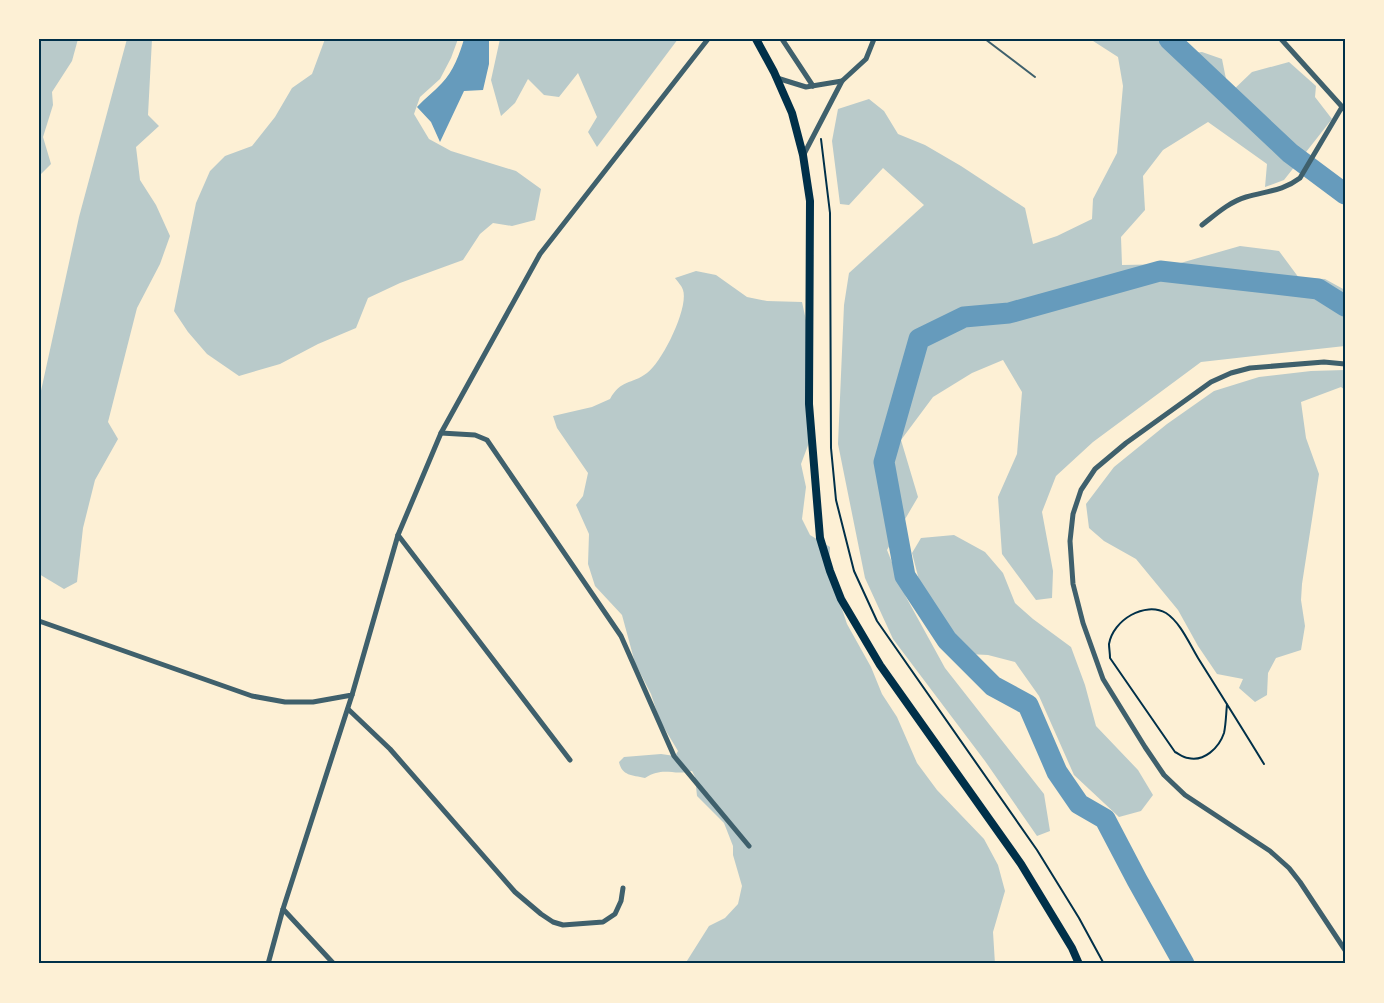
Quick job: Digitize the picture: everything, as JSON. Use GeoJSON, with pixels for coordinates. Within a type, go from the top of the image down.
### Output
{"type":"FeatureCollection","features":[{"type":"Feature","properties":{"kind":"main road"},"geometry":{"type":"LineString","coordinates":[[756,39],[777,78],[792,113],[803,155],[810,201],[809,404],[820,538],[830,571],[841,599],[874,656],[1021,864],[1072,948],[1079,964]]}},
{"type":"Feature","properties":{"kind":"street"},"geometry":{"type":"LineString","coordinates":[[268,964],[283,909],[348,709],[398,535],[441,433],[540,254],[708,39]]}},
{"type":"Feature","properties":{"kind":"street"},"geometry":{"type":"LineString","coordinates":[[782,39],[813,86]]}},
{"type":"Feature","properties":{"kind":"street"},"geometry":{"type":"LineString","coordinates":[[803,155],[842,81],[866,59],[874,39]]}},
{"type":"Feature","properties":{"kind":"street"},"geometry":{"type":"LineString","coordinates":[[1202,225],[1234,201],[1247,196],[1278,191],[1290,186],[1300,178],[1344,108],[1281,39]]}},
{"type":"Feature","properties":{"kind":"street"},"geometry":{"type":"LineString","coordinates":[[777,78],[806,87],[842,81]]}},
{"type":"Feature","properties":{"kind":"street"},"geometry":{"type":"LineString","coordinates":[[1345,364],[1324,362],[1250,368],[1211,382],[1126,443],[1095,469],[1081,490],[1073,514],[1070,541],[1073,584],[1083,623],[1103,679],[1151,756],[1164,775],[1185,795],[1270,851],[1288,868],[1300,882],[1345,950]]}},
{"type":"Feature","properties":{"kind":"street"},"geometry":{"type":"LineString","coordinates":[[441,433],[475,435],[487,440],[616,628],[674,756],[749,846]]}},
{"type":"Feature","properties":{"kind":"street"},"geometry":{"type":"LineString","coordinates":[[398,535],[570,760]]}},
{"type":"Feature","properties":{"kind":"street"},"geometry":{"type":"LineString","coordinates":[[39,621],[252,696],[285,702],[313,702],[352,695]]}},
{"type":"Feature","properties":{"kind":"street"},"geometry":{"type":"LineString","coordinates":[[348,709],[390,750],[515,892],[553,922],[563,925],[603,922],[615,914],[621,901],[623,888]]}},
{"type":"Feature","properties":{"kind":"street"},"geometry":{"type":"LineString","coordinates":[[283,909],[334,964]]}},
{"type":"Feature","properties":{"kind":"lane"},"geometry":{"type":"LineString","coordinates":[[985,39],[1035,77]]}},
{"type":"Feature","properties":{"kind":"path"},"geometry":{"type":"LineString","coordinates":[[820,133],[830,213],[831,448],[836,500],[854,571],[877,621],[1037,850],[1104,964]]}},
{"type":"Feature","properties":{"kind":"path"},"geometry":{"type":"LineString","coordinates":[[1227,704],[1224,732],[1219,745],[1200,758],[1187,758],[1175,752],[1110,658],[1109,643],[1116,629],[1128,617],[1142,609],[1155,609],[1166,613],[1174,620],[1227,704],[1264,764]]}},
{"type":"Feature","properties":{"kind":"shaded area"},"geometry":{"type":"Polygon","coordinates":[[[39,39],[78,39],[72,61],[52,92],[53,105],[43,137],[51,164],[39,176],[39,39]]]}},
{"type":"Feature","properties":{"kind":"shaded area"},"geometry":{"type":"Polygon","coordinates":[[[127,39],[152,39],[148,115],[159,126],[136,147],[140,180],[156,205],[170,236],[160,264],[137,308],[108,422],[118,439],[95,480],[83,528],[77,582],[64,589],[39,574],[39,400],[79,217],[127,39]]]}},
{"type":"Feature","properties":{"kind":"shaded area"},"geometry":{"type":"Polygon","coordinates":[[[325,39],[458,39],[440,79],[420,97],[414,114],[429,139],[451,151],[516,171],[541,189],[535,220],[512,226],[493,223],[480,234],[463,260],[400,283],[368,298],[356,328],[318,344],[280,364],[239,376],[207,354],[174,311],[196,203],[210,171],[225,156],[252,146],[275,117],[292,88],[312,74],[325,39]]]}},
{"type":"Feature","properties":{"kind":"shaded area"},"geometry":{"type":"Polygon","coordinates":[[[500,39],[678,39],[597,147],[588,132],[597,117],[578,73],[559,97],[544,95],[528,79],[515,103],[501,116],[491,80],[500,39]]]}},
{"type":"Feature","properties":{"kind":"shaded area"},"geometry":{"type":"Polygon","coordinates":[[[1090,39],[1173,39],[1173,55],[1202,52],[1222,59],[1229,94],[1252,72],[1289,62],[1316,86],[1315,97],[1332,119],[1284,180],[1265,187],[1267,164],[1208,122],[1163,150],[1143,176],[1145,210],[1121,237],[1122,265],[1177,264],[1240,246],[1279,251],[1299,278],[1325,279],[1345,290],[1345,346],[1201,362],[1093,442],[1056,476],[1042,512],[1053,571],[1052,598],[1036,600],[1002,554],[998,497],[1017,454],[1022,392],[1003,360],[972,373],[933,397],[901,440],[918,497],[887,550],[906,597],[945,668],[1044,794],[1050,831],[1037,836],[985,761],[893,639],[865,578],[838,444],[844,305],[849,273],[924,205],[883,168],[849,205],[840,204],[832,141],[838,109],[869,99],[884,111],[898,134],[925,145],[1025,208],[1033,244],[1057,236],[1092,219],[1093,199],[1117,153],[1123,86],[1118,57],[1090,39]]]}},
{"type":"Feature","properties":{"kind":"shaded area"},"geometry":{"type":"Polygon","coordinates":[[[696,271],[716,275],[747,297],[767,301],[802,302],[807,325],[810,440],[801,464],[806,487],[802,519],[810,535],[830,547],[829,570],[847,624],[871,667],[882,694],[897,717],[917,763],[937,790],[984,839],[998,865],[1005,891],[993,932],[995,964],[685,964],[709,926],[725,918],[738,904],[742,886],[733,855],[733,846],[724,823],[697,796],[692,771],[663,772],[645,778],[628,774],[620,767],[619,762],[624,757],[661,754],[675,756],[678,751],[660,721],[651,694],[635,663],[622,615],[595,586],[588,564],[589,534],[576,505],[583,496],[588,473],[557,428],[553,416],[592,407],[610,399],[618,388],[641,377],[653,367],[667,347],[682,309],[683,290],[675,278],[696,271]]]}},
{"type":"Feature","properties":{"kind":"shaded area"},"geometry":{"type":"Polygon","coordinates":[[[1345,370],[1345,390],[1341,387],[1301,402],[1306,438],[1319,474],[1302,584],[1301,600],[1305,626],[1301,650],[1276,658],[1268,673],[1267,695],[1255,702],[1239,688],[1243,679],[1217,674],[1178,610],[1136,559],[1104,541],[1089,528],[1086,504],[1114,467],[1167,424],[1214,391],[1259,377],[1345,370]]]}},
{"type":"Feature","properties":{"kind":"shaded area"},"geometry":{"type":"Polygon","coordinates":[[[954,535],[985,552],[1003,573],[1015,603],[1071,647],[1085,685],[1096,726],[1138,770],[1153,795],[1141,811],[1119,817],[1074,775],[1039,696],[1015,662],[988,655],[968,654],[920,584],[912,553],[921,538],[954,535]]]}},
{"type":"Feature","properties":{"kind":"water"},"geometry":{"type":"Polygon","coordinates":[[[464,39],[489,39],[489,64],[483,90],[464,91],[440,142],[431,122],[417,107],[446,79],[464,39]]]}},
{"type":"Feature","properties":{"kind":"waterway"},"geometry":{"type":"LineString","coordinates":[[1169,39],[1290,153],[1345,194]]}},
{"type":"Feature","properties":{"kind":"waterway"},"geometry":{"type":"LineString","coordinates":[[1184,964],[1105,819],[1079,804],[1057,772],[1028,705],[993,686],[947,640],[905,576],[884,462],[919,339],[964,317],[1009,313],[1160,271],[1318,289],[1345,306]]}}]}
